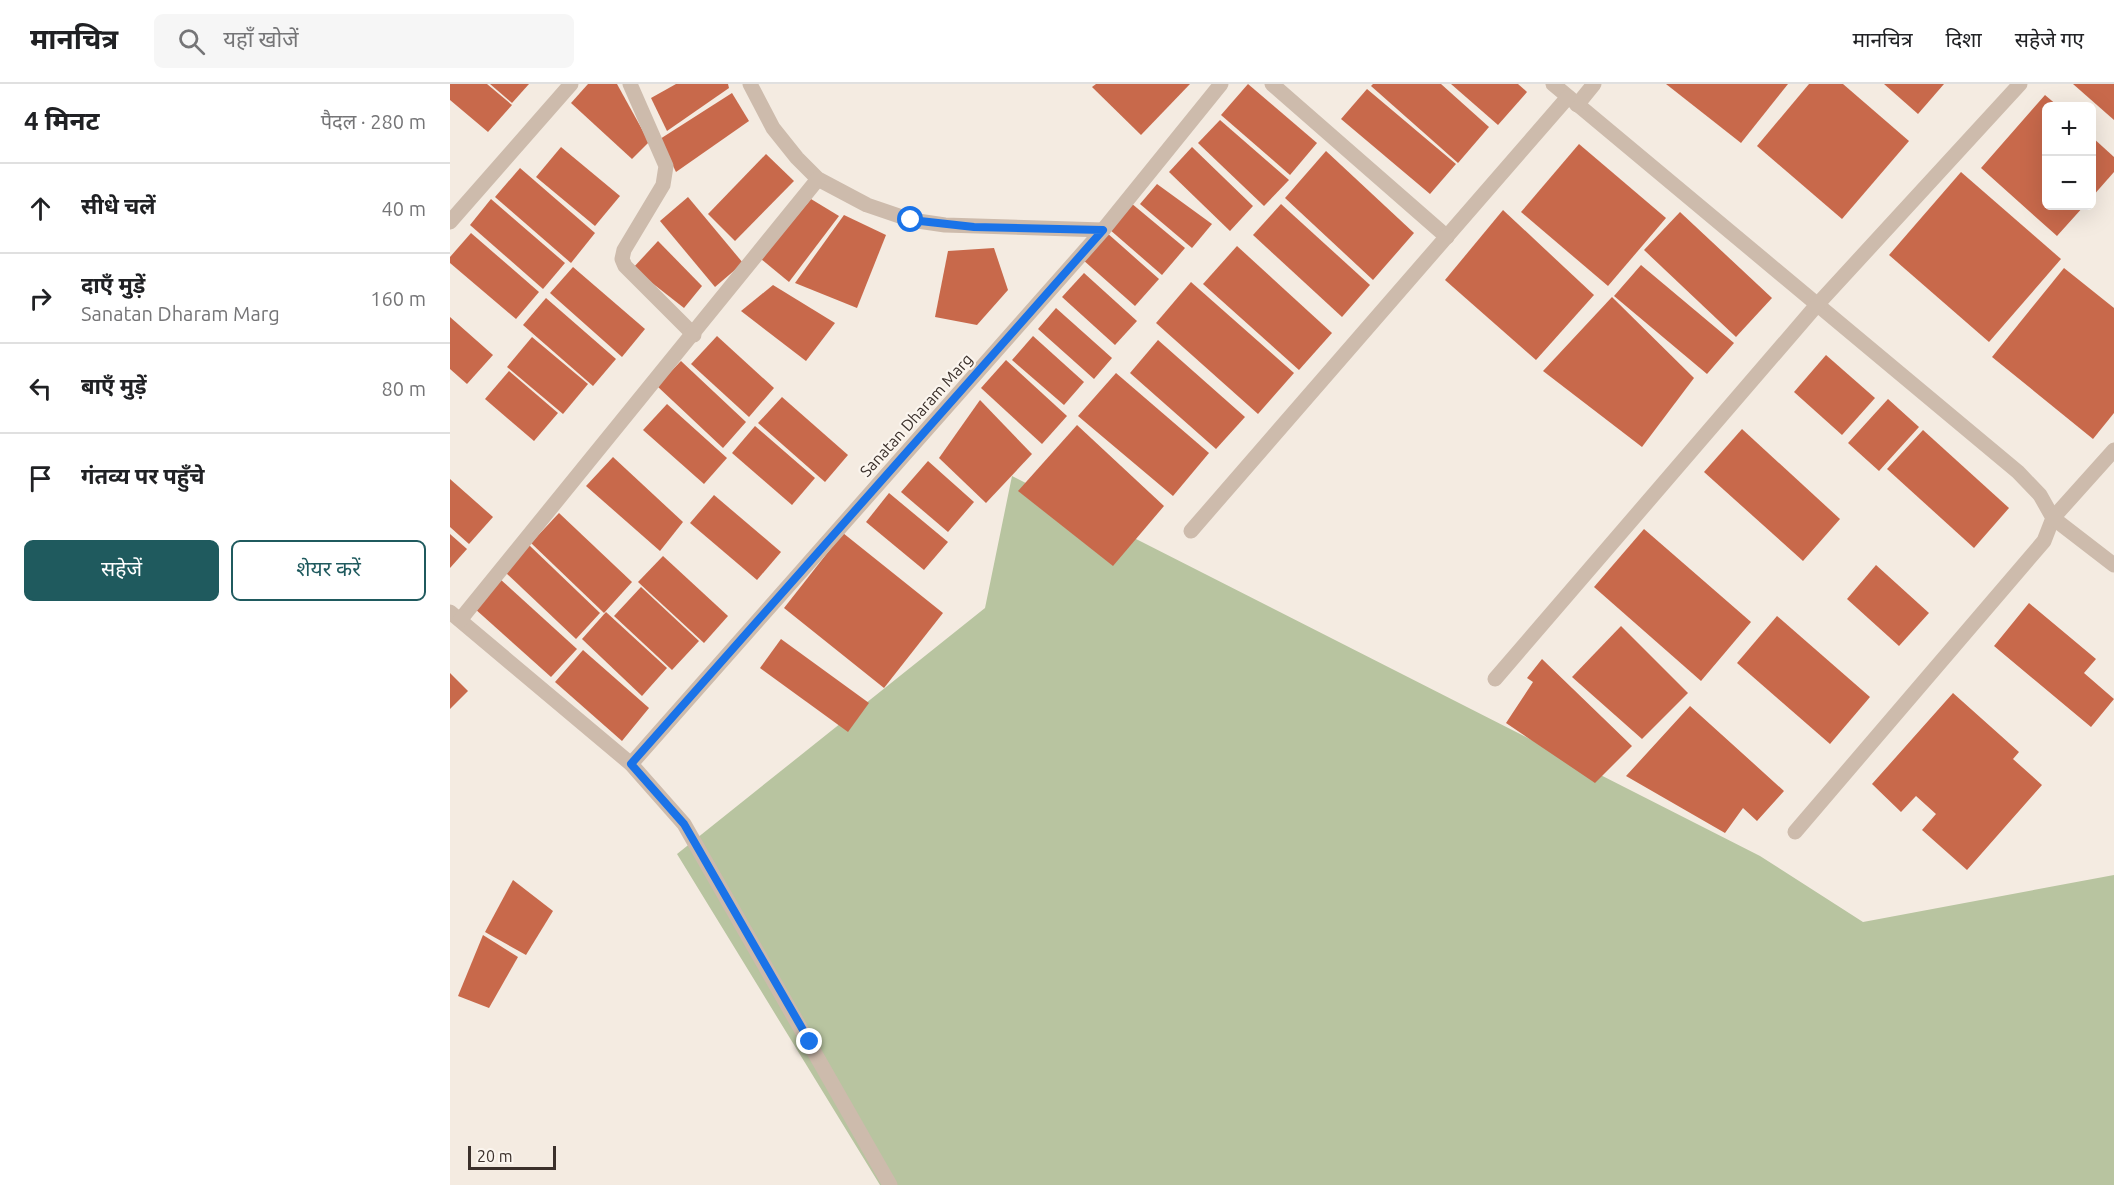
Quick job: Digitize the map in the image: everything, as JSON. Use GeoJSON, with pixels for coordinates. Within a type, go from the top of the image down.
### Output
{"type":"FeatureCollection","features":[{"type":"Feature","properties":{"kind":"street"},"geometry":{"type":"LineString","coordinates":[[450,222],[571,84]]}},
{"type":"Feature","properties":{"kind":"street"},"geometry":{"type":"LineString","coordinates":[[630,84],[666,166],[666,174],[663,185],[624,250],[622,259],[625,266],[694,335]]}},
{"type":"Feature","properties":{"kind":"street"},"geometry":{"type":"LineString","coordinates":[[750,84],[773,128],[796,158],[818,179],[867,205],[911,220],[974,227],[1103,230]]}},
{"type":"Feature","properties":{"kind":"street","name":"Sanatan Dharam Marg"},"geometry":{"type":"LineString","coordinates":[[631,764],[1103,230],[1221,84]]}},
{"type":"Feature","properties":{"kind":"street"},"geometry":{"type":"LineString","coordinates":[[1272,84],[1446,237]]}},
{"type":"Feature","properties":{"kind":"street"},"geometry":{"type":"LineString","coordinates":[[1553,84],[1816,306],[2018,472],[2040,495],[2053,518],[2114,565]]}},
{"type":"Feature","properties":{"kind":"street"},"geometry":{"type":"LineString","coordinates":[[1191,531],[1446,237],[1573,101],[1594,84]]}},
{"type":"Feature","properties":{"kind":"street"},"geometry":{"type":"LineString","coordinates":[[1495,679],[1816,306],[2020,84]]}},
{"type":"Feature","properties":{"kind":"street"},"geometry":{"type":"LineString","coordinates":[[818,179],[694,335],[455,616],[631,764],[684,824],[890,1185]]}},
{"type":"Feature","properties":{"kind":"street"},"geometry":{"type":"LineString","coordinates":[[1795,832],[2044,541],[2053,518],[2114,450]]}},
{"type":"Feature","properties":{"kind":"green space"},"geometry":{"type":"Polygon","coordinates":[[[1012,476],[1760,856],[1863,922],[2114,875],[2114,1185],[880,1185],[677,854],[985,608],[1012,476]]]}},
{"type":"Feature","properties":{"kind":"building"},"geometry":{"type":"Polygon","coordinates":[[[450,84],[487,84],[512,105],[488,132],[450,100],[450,84]]]}},
{"type":"Feature","properties":{"kind":"building"},"geometry":{"type":"Polygon","coordinates":[[[490,84],[529,84],[512,103],[490,84]]]}},
{"type":"Feature","properties":{"kind":"building"},"geometry":{"type":"Polygon","coordinates":[[[588,84],[617,84],[649,142],[632,159],[571,103],[588,84]]]}},
{"type":"Feature","properties":{"kind":"building"},"geometry":{"type":"Polygon","coordinates":[[[676,84],[728,84],[729,88],[667,131],[651,98],[676,84]]]}},
{"type":"Feature","properties":{"kind":"building"},"geometry":{"type":"Polygon","coordinates":[[[1096,84],[1190,84],[1141,135],[1092,87],[1096,84]]]}},
{"type":"Feature","properties":{"kind":"building"},"geometry":{"type":"Polygon","coordinates":[[[1248,84],[1317,143],[1290,175],[1221,115],[1248,84]]]}},
{"type":"Feature","properties":{"kind":"building"},"geometry":{"type":"Polygon","coordinates":[[[1373,84],[1441,84],[1489,127],[1458,163],[1371,86],[1373,84]]]}},
{"type":"Feature","properties":{"kind":"building"},"geometry":{"type":"Polygon","coordinates":[[[1451,84],[1518,84],[1527,92],[1498,125],[1451,84]]]}},
{"type":"Feature","properties":{"kind":"building"},"geometry":{"type":"Polygon","coordinates":[[[1666,84],[1788,84],[1741,143],[1666,84]]]}},
{"type":"Feature","properties":{"kind":"building"},"geometry":{"type":"Polygon","coordinates":[[[1809,84],[1843,84],[1909,141],[1842,219],[1757,146],[1809,84]]]}},
{"type":"Feature","properties":{"kind":"building"},"geometry":{"type":"Polygon","coordinates":[[[1884,84],[1944,84],[1918,114],[1884,84]]]}},
{"type":"Feature","properties":{"kind":"building"},"geometry":{"type":"Polygon","coordinates":[[[2073,84],[2114,84],[2114,120],[2096,102],[2073,84]]]}},
{"type":"Feature","properties":{"kind":"building"},"geometry":{"type":"Polygon","coordinates":[[[1367,89],[1456,164],[1430,194],[1341,119],[1367,89]]]}},
{"type":"Feature","properties":{"kind":"building"},"geometry":{"type":"Polygon","coordinates":[[[732,93],[749,121],[676,172],[660,139],[732,93]]]}},
{"type":"Feature","properties":{"kind":"building"},"geometry":{"type":"Polygon","coordinates":[[[2045,95],[2053,102],[2042,102],[2042,210],[2080,210],[2057,236],[1981,168],[2045,95]]]}},
{"type":"Feature","properties":{"kind":"building"},"geometry":{"type":"Polygon","coordinates":[[[1220,120],[1289,180],[1264,206],[1198,143],[1220,120]]]}},
{"type":"Feature","properties":{"kind":"building"},"geometry":{"type":"Polygon","coordinates":[[[2096,141],[2114,157],[2114,172],[2096,192],[2096,141]]]}},
{"type":"Feature","properties":{"kind":"building"},"geometry":{"type":"Polygon","coordinates":[[[1579,144],[1666,218],[1608,286],[1521,212],[1579,144]]]}},
{"type":"Feature","properties":{"kind":"building"},"geometry":{"type":"Polygon","coordinates":[[[561,147],[620,196],[595,226],[536,177],[561,147]]]}},
{"type":"Feature","properties":{"kind":"building"},"geometry":{"type":"Polygon","coordinates":[[[1192,147],[1253,206],[1230,231],[1169,172],[1192,147]]]}},
{"type":"Feature","properties":{"kind":"building"},"geometry":{"type":"Polygon","coordinates":[[[1326,151],[1414,233],[1373,280],[1285,198],[1326,151]]]}},
{"type":"Feature","properties":{"kind":"building"},"geometry":{"type":"Polygon","coordinates":[[[766,154],[794,181],[735,241],[708,214],[766,154]]]}},
{"type":"Feature","properties":{"kind":"building"},"geometry":{"type":"Polygon","coordinates":[[[520,168],[595,233],[571,263],[495,197],[520,168]]]}},
{"type":"Feature","properties":{"kind":"building"},"geometry":{"type":"Polygon","coordinates":[[[1961,172],[2061,259],[1989,342],[1889,255],[1961,172]]]}},
{"type":"Feature","properties":{"kind":"building"},"geometry":{"type":"Polygon","coordinates":[[[1157,184],[1212,224],[1192,248],[1140,204],[1157,184]]]}},
{"type":"Feature","properties":{"kind":"building"},"geometry":{"type":"Polygon","coordinates":[[[688,197],[743,263],[715,287],[660,221],[688,197]]]}},
{"type":"Feature","properties":{"kind":"building"},"geometry":{"type":"Polygon","coordinates":[[[491,199],[565,263],[543,289],[470,225],[491,199]]]}},
{"type":"Feature","properties":{"kind":"building"},"geometry":{"type":"Polygon","coordinates":[[[811,199],[839,216],[789,282],[761,259],[811,199]]]}},
{"type":"Feature","properties":{"kind":"building"},"geometry":{"type":"Polygon","coordinates":[[[1131,203],[1185,248],[1162,275],[1109,229],[1131,203]]]}},
{"type":"Feature","properties":{"kind":"building"},"geometry":{"type":"Polygon","coordinates":[[[1281,204],[1370,285],[1342,317],[1253,235],[1281,204]]]}},
{"type":"Feature","properties":{"kind":"building"},"geometry":{"type":"Polygon","coordinates":[[[1503,210],[1594,295],[1536,360],[1445,280],[1503,210]]]}},
{"type":"Feature","properties":{"kind":"building"},"geometry":{"type":"Polygon","coordinates":[[[1680,212],[1772,298],[1736,337],[1644,250],[1680,212]]]}},
{"type":"Feature","properties":{"kind":"building"},"geometry":{"type":"Polygon","coordinates":[[[844,215],[886,235],[857,308],[795,283],[844,215]]]}},
{"type":"Feature","properties":{"kind":"building"},"geometry":{"type":"Polygon","coordinates":[[[1106,232],[1159,279],[1135,306],[1082,259],[1106,232]]]}},
{"type":"Feature","properties":{"kind":"building"},"geometry":{"type":"Polygon","coordinates":[[[471,233],[539,292],[516,319],[450,263],[450,257],[471,233]]]}},
{"type":"Feature","properties":{"kind":"building"},"geometry":{"type":"Polygon","coordinates":[[[658,241],[702,286],[684,308],[633,268],[658,241]]]}},
{"type":"Feature","properties":{"kind":"building"},"geometry":{"type":"Polygon","coordinates":[[[1237,246],[1332,333],[1299,370],[1203,284],[1237,246]]]}},
{"type":"Feature","properties":{"kind":"building"},"geometry":{"type":"Polygon","coordinates":[[[994,248],[1008,290],[977,325],[935,317],[948,251],[994,248]]]}},
{"type":"Feature","properties":{"kind":"building"},"geometry":{"type":"Polygon","coordinates":[[[1641,265],[1734,343],[1707,374],[1614,296],[1641,265]]]}},
{"type":"Feature","properties":{"kind":"building"},"geometry":{"type":"Polygon","coordinates":[[[573,267],[645,329],[622,357],[550,293],[573,267]]]}},
{"type":"Feature","properties":{"kind":"building"},"geometry":{"type":"Polygon","coordinates":[[[2064,268],[2114,308],[2114,413],[2093,439],[1992,357],[2064,268]]]}},
{"type":"Feature","properties":{"kind":"building"},"geometry":{"type":"Polygon","coordinates":[[[1084,273],[1137,321],[1115,345],[1062,297],[1084,273]]]}},
{"type":"Feature","properties":{"kind":"building"},"geometry":{"type":"Polygon","coordinates":[[[1191,282],[1294,373],[1258,414],[1156,323],[1191,282]]]}},
{"type":"Feature","properties":{"kind":"building"},"geometry":{"type":"Polygon","coordinates":[[[773,285],[835,323],[806,361],[741,311],[773,285]]]}},
{"type":"Feature","properties":{"kind":"building"},"geometry":{"type":"Polygon","coordinates":[[[1612,297],[1694,378],[1642,447],[1543,371],[1612,297]]]}},
{"type":"Feature","properties":{"kind":"building"},"geometry":{"type":"Polygon","coordinates":[[[546,298],[616,359],[593,386],[523,325],[546,298]]]}},
{"type":"Feature","properties":{"kind":"building"},"geometry":{"type":"Polygon","coordinates":[[[1056,308],[1112,358],[1094,379],[1038,329],[1056,308]]]}},
{"type":"Feature","properties":{"kind":"building"},"geometry":{"type":"Polygon","coordinates":[[[450,317],[493,355],[467,384],[450,369],[450,317]]]}},
{"type":"Feature","properties":{"kind":"building"},"geometry":{"type":"Polygon","coordinates":[[[717,336],[774,388],[749,417],[691,364],[717,336]]]}},
{"type":"Feature","properties":{"kind":"building"},"geometry":{"type":"Polygon","coordinates":[[[1033,336],[1084,382],[1064,405],[1012,360],[1033,336]]]}},
{"type":"Feature","properties":{"kind":"building"},"geometry":{"type":"Polygon","coordinates":[[[532,337],[588,384],[563,414],[507,367],[532,337]]]}},
{"type":"Feature","properties":{"kind":"building"},"geometry":{"type":"Polygon","coordinates":[[[1158,340],[1245,417],[1216,449],[1130,373],[1158,340]]]}},
{"type":"Feature","properties":{"kind":"building"},"geometry":{"type":"Polygon","coordinates":[[[1826,355],[1875,398],[1842,435],[1794,392],[1826,355]]]}},
{"type":"Feature","properties":{"kind":"building"},"geometry":{"type":"Polygon","coordinates":[[[1006,360],[1067,416],[1042,444],[981,388],[1006,360]]]}},
{"type":"Feature","properties":{"kind":"building"},"geometry":{"type":"Polygon","coordinates":[[[681,361],[746,422],[723,448],[657,386],[681,361]]]}},
{"type":"Feature","properties":{"kind":"building"},"geometry":{"type":"Polygon","coordinates":[[[509,371],[558,413],[534,441],[485,399],[509,371]]]}},
{"type":"Feature","properties":{"kind":"building"},"geometry":{"type":"Polygon","coordinates":[[[1116,373],[1209,453],[1173,496],[1078,416],[1116,373]]]}},
{"type":"Feature","properties":{"kind":"building"},"geometry":{"type":"Polygon","coordinates":[[[782,397],[848,455],[825,482],[758,423],[782,397]]]}},
{"type":"Feature","properties":{"kind":"building"},"geometry":{"type":"Polygon","coordinates":[[[1888,399],[1919,427],[1879,471],[1848,443],[1888,399]]]}},
{"type":"Feature","properties":{"kind":"building"},"geometry":{"type":"Polygon","coordinates":[[[980,400],[1032,454],[986,503],[939,458],[980,400]]]}},
{"type":"Feature","properties":{"kind":"building"},"geometry":{"type":"Polygon","coordinates":[[[667,404],[727,458],[704,484],[643,430],[667,404]]]}},
{"type":"Feature","properties":{"kind":"building"},"geometry":{"type":"Polygon","coordinates":[[[1077,425],[1164,506],[1113,566],[1018,491],[1077,425]]]}},
{"type":"Feature","properties":{"kind":"building"},"geometry":{"type":"Polygon","coordinates":[[[755,426],[815,478],[792,505],[732,453],[755,426]]]}},
{"type":"Feature","properties":{"kind":"building"},"geometry":{"type":"Polygon","coordinates":[[[1742,429],[1840,519],[1803,561],[1704,472],[1742,429]]]}},
{"type":"Feature","properties":{"kind":"building"},"geometry":{"type":"Polygon","coordinates":[[[1923,430],[2009,508],[1974,548],[1887,469],[1923,430]]]}},
{"type":"Feature","properties":{"kind":"building"},"geometry":{"type":"Polygon","coordinates":[[[613,457],[683,522],[660,551],[586,486],[613,457]]]}},
{"type":"Feature","properties":{"kind":"building"},"geometry":{"type":"Polygon","coordinates":[[[928,461],[974,502],[948,532],[901,492],[928,461]]]}},
{"type":"Feature","properties":{"kind":"building"},"geometry":{"type":"Polygon","coordinates":[[[450,479],[493,517],[469,544],[450,527],[450,479]]]}},
{"type":"Feature","properties":{"kind":"building"},"geometry":{"type":"Polygon","coordinates":[[[889,493],[948,542],[924,570],[866,522],[889,493]]]}},
{"type":"Feature","properties":{"kind":"building"},"geometry":{"type":"Polygon","coordinates":[[[714,495],[781,552],[757,580],[690,523],[714,495]]]}},
{"type":"Feature","properties":{"kind":"building"},"geometry":{"type":"Polygon","coordinates":[[[559,513],[632,582],[604,613],[531,543],[559,513]]]}},
{"type":"Feature","properties":{"kind":"building"},"geometry":{"type":"Polygon","coordinates":[[[1644,529],[1751,622],[1701,681],[1594,587],[1644,529]]]}},
{"type":"Feature","properties":{"kind":"building"},"geometry":{"type":"Polygon","coordinates":[[[843,533],[943,613],[884,688],[784,608],[843,533]]]}},
{"type":"Feature","properties":{"kind":"building"},"geometry":{"type":"Polygon","coordinates":[[[450,534],[467,549],[450,568],[450,534]]]}},
{"type":"Feature","properties":{"kind":"building"},"geometry":{"type":"Polygon","coordinates":[[[529,545],[600,613],[576,639],[504,571],[529,545]]]}},
{"type":"Feature","properties":{"kind":"building"},"geometry":{"type":"Polygon","coordinates":[[[663,556],[728,616],[704,643],[638,582],[663,556]]]}},
{"type":"Feature","properties":{"kind":"building"},"geometry":{"type":"Polygon","coordinates":[[[1876,565],[1929,613],[1899,646],[1847,599],[1876,565]]]}},
{"type":"Feature","properties":{"kind":"building"},"geometry":{"type":"Polygon","coordinates":[[[500,579],[577,649],[551,677],[474,608],[500,579]]]}},
{"type":"Feature","properties":{"kind":"building"},"geometry":{"type":"Polygon","coordinates":[[[641,587],[699,641],[672,670],[614,616],[641,587]]]}},
{"type":"Feature","properties":{"kind":"building"},"geometry":{"type":"Polygon","coordinates":[[[2029,603],[2096,659],[2084,673],[2114,699],[2091,727],[1994,646],[2029,603]]]}},
{"type":"Feature","properties":{"kind":"building"},"geometry":{"type":"Polygon","coordinates":[[[606,612],[667,668],[642,696],[582,639],[606,612]]]}},
{"type":"Feature","properties":{"kind":"building"},"geometry":{"type":"Polygon","coordinates":[[[1777,616],[1870,697],[1830,744],[1737,663],[1777,616]]]}},
{"type":"Feature","properties":{"kind":"building"},"geometry":{"type":"Polygon","coordinates":[[[1621,626],[1688,693],[1642,739],[1572,677],[1621,626]]]}},
{"type":"Feature","properties":{"kind":"building"},"geometry":{"type":"Polygon","coordinates":[[[781,639],[869,703],[848,732],[760,668],[781,639]]]}},
{"type":"Feature","properties":{"kind":"building"},"geometry":{"type":"Polygon","coordinates":[[[583,650],[649,708],[622,741],[555,682],[583,650]]]}},
{"type":"Feature","properties":{"kind":"building"},"geometry":{"type":"Polygon","coordinates":[[[1542,659],[1632,746],[1595,783],[1506,723],[1533,682],[1527,678],[1542,659]]]}},
{"type":"Feature","properties":{"kind":"building"},"geometry":{"type":"Polygon","coordinates":[[[450,673],[468,691],[450,709],[450,673]]]}},
{"type":"Feature","properties":{"kind":"building"},"geometry":{"type":"Polygon","coordinates":[[[1953,693],[2019,752],[2013,759],[2042,785],[1967,870],[1922,830],[1936,814],[1916,796],[1901,812],[1872,784],[1953,693]]]}},
{"type":"Feature","properties":{"kind":"building"},"geometry":{"type":"Polygon","coordinates":[[[1690,706],[1784,791],[1757,821],[1743,808],[1725,833],[1626,776],[1690,706]]]}},
{"type":"Feature","properties":{"kind":"building"},"geometry":{"type":"Polygon","coordinates":[[[513,880],[553,911],[526,955],[485,932],[513,880]]]}},
{"type":"Feature","properties":{"kind":"building"},"geometry":{"type":"Polygon","coordinates":[[[483,935],[518,957],[489,1008],[458,996],[483,935]]]}},
{"type":"Feature","properties":{"kind":"route"},"geometry":{"type":"LineString","coordinates":[[810,1042],[684,824],[661,794],[631,764],[1103,230],[974,227],[911,220]]}}]}
